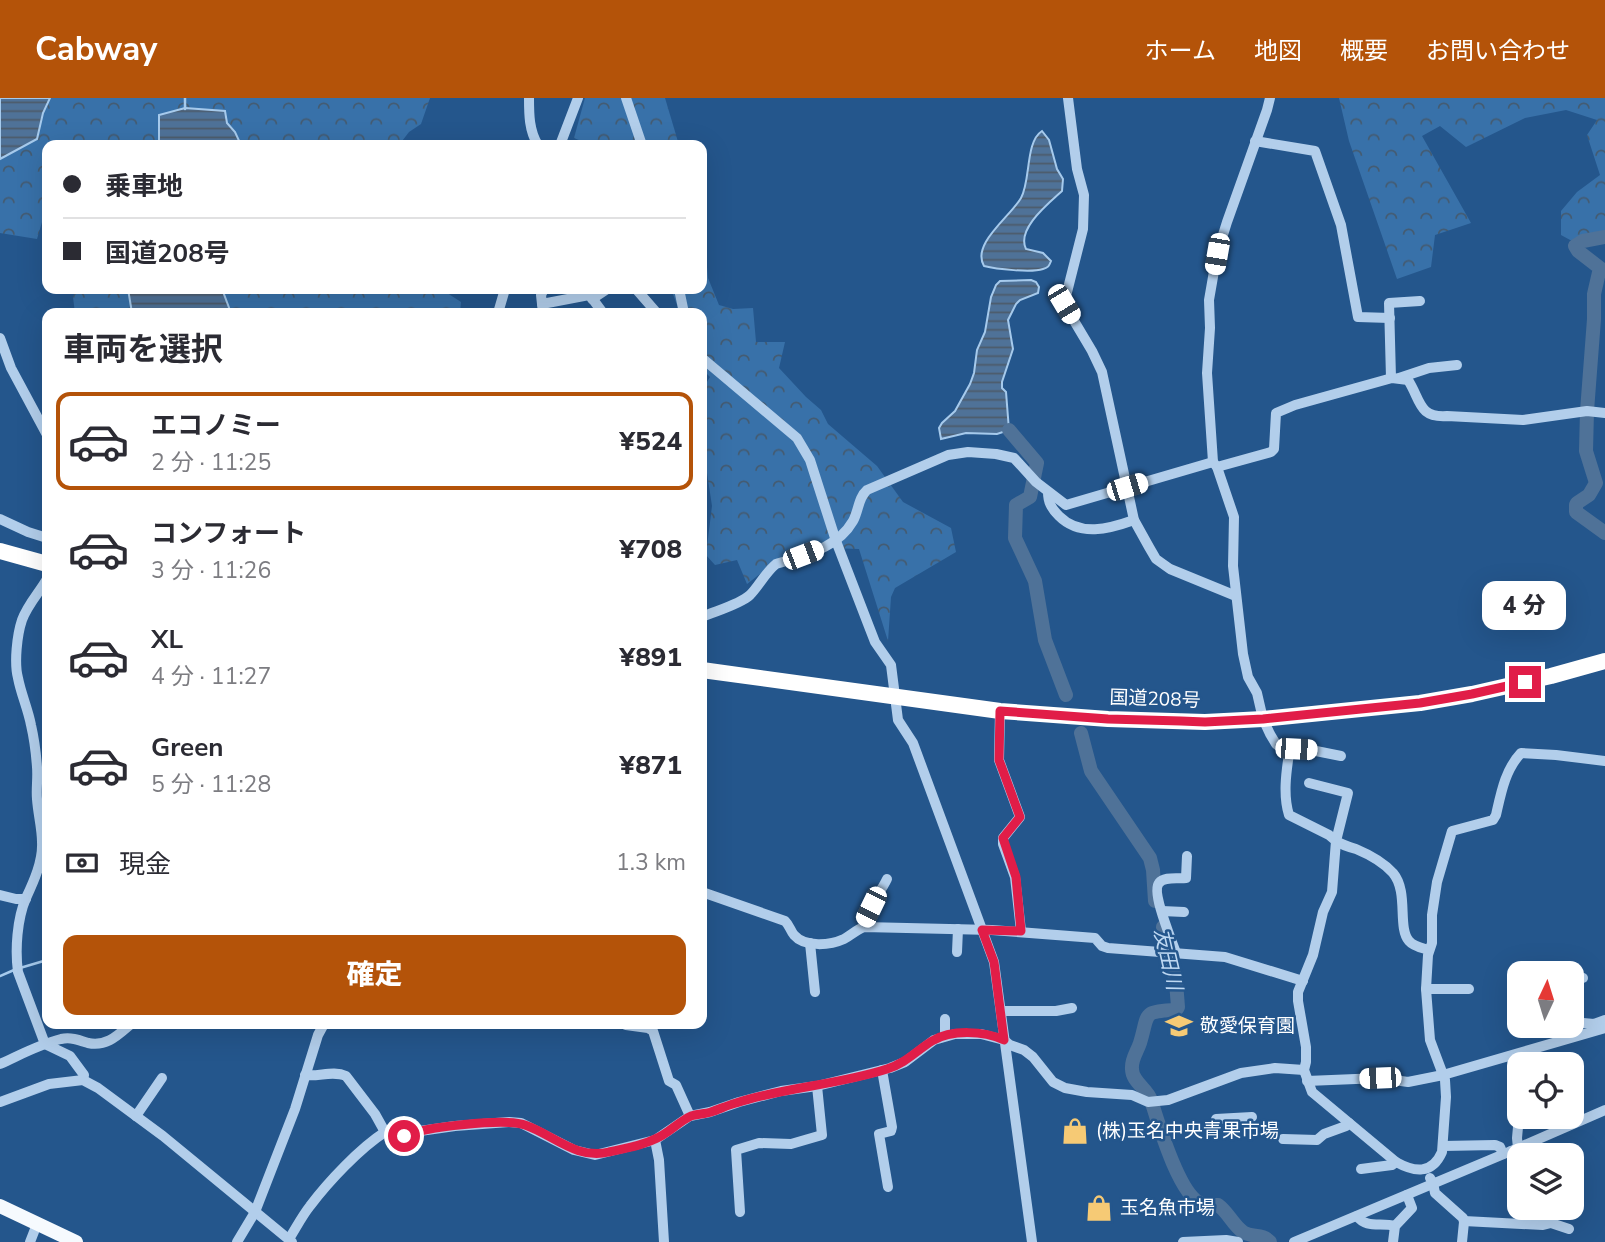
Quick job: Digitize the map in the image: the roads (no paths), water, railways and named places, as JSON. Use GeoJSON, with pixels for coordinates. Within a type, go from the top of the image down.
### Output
{"type":"FeatureCollection","features":[{"type":"Feature","properties":{"kind":"highway"},"geometry":{"type":"LineString","coordinates":[[0,551],[42,563]]}},
{"type":"Feature","properties":{"kind":"highway","name":"国道208号"},"geometry":{"type":"LineString","coordinates":[[707,671],[1000,711],[1191,722],[1263,719],[1420,703],[1551,676],[1605,661]]}},
{"type":"Feature","properties":{"kind":"main road"},"geometry":{"type":"LineString","coordinates":[[0,1206],[76,1242]]}},
{"type":"Feature","properties":{"kind":"street"},"geometry":{"type":"LineString","coordinates":[[529,98],[529,118],[535,140]]}},
{"type":"Feature","properties":{"kind":"street"},"geometry":{"type":"LineString","coordinates":[[562,140],[578,98]]}},
{"type":"Feature","properties":{"kind":"street"},"geometry":{"type":"LineString","coordinates":[[626,98],[640,140]]}},
{"type":"Feature","properties":{"kind":"street"},"geometry":{"type":"LineString","coordinates":[[1068,98],[1084,206],[1083,229],[1064,304],[1102,372],[1134,520],[1156,559],[1171,569],[1236,596]]}},
{"type":"Feature","properties":{"kind":"street"},"geometry":{"type":"LineString","coordinates":[[1269,98],[1217,254],[1209,300],[1208,411],[1215,464],[1234,517],[1233,566],[1243,654],[1263,719],[1276,744],[1289,754],[1286,792],[1289,815],[1329,835],[1335,841],[1367,854],[1394,874],[1402,892],[1407,938],[1415,946],[1429,950]]}},
{"type":"Feature","properties":{"kind":"street"},"geometry":{"type":"LineString","coordinates":[[1255,141],[1315,151],[1341,225],[1358,317],[1390,318]]}},
{"type":"Feature","properties":{"kind":"street"},"geometry":{"type":"LineString","coordinates":[[546,308],[589,294]]}},
{"type":"Feature","properties":{"kind":"street"},"geometry":{"type":"LineString","coordinates":[[640,294],[653,308]]}},
{"type":"Feature","properties":{"kind":"street"},"geometry":{"type":"LineString","coordinates":[[1395,378],[1389,303],[1420,301]]}},
{"type":"Feature","properties":{"kind":"street"},"geometry":{"type":"LineString","coordinates":[[0,338],[11,368],[42,427]]}},
{"type":"Feature","properties":{"kind":"street"},"geometry":{"type":"LineString","coordinates":[[707,362],[797,438],[810,460],[836,541],[875,642],[891,665],[898,720],[913,743],[994,962],[1032,1242]]}},
{"type":"Feature","properties":{"kind":"street"},"geometry":{"type":"LineString","coordinates":[[707,615],[744,600],[776,564],[836,541],[853,520],[867,490],[947,456],[968,452],[1013,458],[1048,492],[1066,505],[1215,464],[1270,452],[1274,449],[1276,412],[1429,368],[1457,365]]}},
{"type":"Feature","properties":{"kind":"street"},"geometry":{"type":"LineString","coordinates":[[1395,378],[1408,380],[1429,415],[1524,420],[1590,411],[1605,413]]}},
{"type":"Feature","properties":{"kind":"street"},"geometry":{"type":"LineString","coordinates":[[1048,492],[1048,502],[1070,526],[1081,529],[1109,529],[1134,520]]}},
{"type":"Feature","properties":{"kind":"street"},"geometry":{"type":"LineString","coordinates":[[0,519],[42,536]]}},
{"type":"Feature","properties":{"kind":"street"},"geometry":{"type":"LineString","coordinates":[[42,587],[31,601],[22,621],[18,643],[17,676],[31,725],[42,841],[41,856],[26,899],[16,943],[17,968],[45,1044],[70,1056],[84,1075],[83,1080]]}},
{"type":"Feature","properties":{"kind":"street"},"geometry":{"type":"LineString","coordinates":[[1000,711],[999,760],[1020,817],[1003,838],[1016,877],[1021,931]]}},
{"type":"Feature","properties":{"kind":"street"},"geometry":{"type":"LineString","coordinates":[[1281,748],[1340,755]]}},
{"type":"Feature","properties":{"kind":"street"},"geometry":{"type":"LineString","coordinates":[[1308,783],[1348,793],[1335,841],[1334,886],[1323,912],[1313,955],[1298,992],[1306,1047],[1306,1076],[1311,1092],[1396,1162],[1416,1171],[1425,1170],[1440,1157],[1443,1146],[1446,1097],[1443,1075],[1430,1040],[1426,989],[1437,882],[1452,831],[1493,820],[1504,780],[1521,752],[1605,761]]}},
{"type":"Feature","properties":{"kind":"street"},"geometry":{"type":"LineString","coordinates":[[1171,953],[1156,887],[1164,879],[1186,878],[1187,856]]}},
{"type":"Feature","properties":{"kind":"street"},"geometry":{"type":"LineString","coordinates":[[1164,879],[1166,867]]}},
{"type":"Feature","properties":{"kind":"street"},"geometry":{"type":"LineString","coordinates":[[863,927],[863,922],[887,879]]}},
{"type":"Feature","properties":{"kind":"street"},"geometry":{"type":"LineString","coordinates":[[707,894],[785,921],[794,935],[810,943],[826,944],[843,939],[863,927],[1021,931],[1095,938],[1108,948],[1225,957],[1303,981]]}},
{"type":"Feature","properties":{"kind":"street"},"geometry":{"type":"LineString","coordinates":[[0,895],[26,899]]}},
{"type":"Feature","properties":{"kind":"street"},"geometry":{"type":"LineString","coordinates":[[1162,911],[1184,912]]}},
{"type":"Feature","properties":{"kind":"street"},"geometry":{"type":"LineString","coordinates":[[957,953],[958,929]]}},
{"type":"Feature","properties":{"kind":"street"},"geometry":{"type":"LineString","coordinates":[[810,943],[815,992]]}},
{"type":"Feature","properties":{"kind":"street"},"geometry":{"type":"LineString","coordinates":[[1426,989],[1469,989]]}},
{"type":"Feature","properties":{"kind":"street"},"geometry":{"type":"LineString","coordinates":[[1001,1011],[1056,1011],[1072,1008]]}},
{"type":"Feature","properties":{"kind":"street"},"geometry":{"type":"LineString","coordinates":[[945,1019],[945,1036]]}},
{"type":"Feature","properties":{"kind":"street"},"geometry":{"type":"LineString","coordinates":[[1584,1023],[1594,1024],[1605,1020]]}},
{"type":"Feature","properties":{"kind":"street"},"geometry":{"type":"LineString","coordinates":[[305,1075],[332,1073],[346,1076],[385,1132],[393,1136],[455,1126],[509,1122],[521,1124],[574,1150],[595,1155],[654,1140],[690,1116],[771,1094],[882,1070],[905,1062],[934,1040],[945,1036],[969,1033],[999,1038],[1033,1057],[1053,1082],[1062,1087],[1087,1093],[1132,1095],[1151,1102],[1168,1100],[1241,1073],[1266,1068],[1306,1076],[1380,1078],[1408,1083],[1605,1028]]}},
{"type":"Feature","properties":{"kind":"street"},"geometry":{"type":"LineString","coordinates":[[0,1064],[65,1038],[102,1044],[125,1029]]}},
{"type":"Feature","properties":{"kind":"street"},"geometry":{"type":"LineString","coordinates":[[237,1242],[255,1212],[295,1109],[321,1029]]}},
{"type":"Feature","properties":{"kind":"street"},"geometry":{"type":"LineString","coordinates":[[650,1029],[653,1031],[670,1081],[676,1086],[690,1116]]}},
{"type":"Feature","properties":{"kind":"street"},"geometry":{"type":"LineString","coordinates":[[882,1070],[892,1128],[891,1131],[879,1134],[888,1187]]}},
{"type":"Feature","properties":{"kind":"street"},"geometry":{"type":"LineString","coordinates":[[136,1116],[162,1078]]}},
{"type":"Feature","properties":{"kind":"street"},"geometry":{"type":"LineString","coordinates":[[0,1102],[49,1084],[83,1080],[136,1116],[291,1241],[309,1207],[331,1181],[385,1132]]}},
{"type":"Feature","properties":{"kind":"street"},"geometry":{"type":"LineString","coordinates":[[740,1212],[736,1150],[759,1143],[791,1144],[822,1135],[817,1086]]}},
{"type":"Feature","properties":{"kind":"street"},"geometry":{"type":"LineString","coordinates":[[1529,1143],[1605,1110]]}},
{"type":"Feature","properties":{"kind":"street"},"geometry":{"type":"LineString","coordinates":[[1216,1119],[1252,1117]]}},
{"type":"Feature","properties":{"kind":"street"},"geometry":{"type":"LineString","coordinates":[[1283,1139],[1320,1139],[1324,1134],[1349,1123]]}},
{"type":"Feature","properties":{"kind":"street"},"geometry":{"type":"LineString","coordinates":[[654,1140],[659,1160],[664,1242]]}},
{"type":"Feature","properties":{"kind":"street"},"geometry":{"type":"LineString","coordinates":[[1443,1146],[1495,1145],[1507,1150]]}},
{"type":"Feature","properties":{"kind":"street"},"geometry":{"type":"LineString","coordinates":[[1294,1242],[1507,1153]]}},
{"type":"Feature","properties":{"kind":"street"},"geometry":{"type":"LineString","coordinates":[[1361,1169],[1392,1165],[1396,1162]]}},
{"type":"Feature","properties":{"kind":"street"},"geometry":{"type":"LineString","coordinates":[[1425,1170],[1433,1183],[1435,1193],[1455,1209],[1464,1221],[1462,1242]]}},
{"type":"Feature","properties":{"kind":"street"},"geometry":{"type":"LineString","coordinates":[[1393,1242],[1395,1226],[1412,1208],[1407,1195]]}},
{"type":"Feature","properties":{"kind":"street"},"geometry":{"type":"LineString","coordinates":[[1357,1216],[1361,1223],[1395,1226]]}},
{"type":"Feature","properties":{"kind":"street"},"geometry":{"type":"LineString","coordinates":[[1464,1221],[1543,1225],[1551,1223],[1569,1229]]}},
{"type":"Feature","properties":{"kind":"street"},"geometry":{"type":"LineString","coordinates":[[30,1242],[37,1224]]}},
{"type":"Feature","properties":{"kind":"street"},"geometry":{"type":"LineString","coordinates":[[1183,1242],[1238,1242]]}},
{"type":"Feature","properties":{"kind":"waterway"},"geometry":{"type":"LineString","coordinates":[[185,98],[185,109]]}},
{"type":"Feature","properties":{"kind":"waterway"},"geometry":{"type":"LineString","coordinates":[[1605,237],[1583,241],[1575,246],[1600,268],[1594,294],[1586,451],[1596,483],[1589,495],[1577,503],[1576,512],[1605,533]]}},
{"type":"Feature","properties":{"kind":"waterway","name":"友田川"},"geometry":{"type":"LineString","coordinates":[[1009,430],[1037,463],[1030,497],[1016,505],[1015,538],[1035,581],[1045,640],[1066,695]]}},
{"type":"Feature","properties":{"kind":"waterway","name":"友田川"},"geometry":{"type":"LineString","coordinates":[[1081,733],[1091,771],[1150,858],[1155,901]]}},
{"type":"Feature","properties":{"kind":"waterway","name":"友田川"},"geometry":{"type":"LineString","coordinates":[[1163,927],[1176,982],[1178,1007],[1176,1010],[1148,1016],[1132,1062],[1133,1074],[1149,1096],[1170,1157],[1193,1198],[1202,1204],[1218,1205],[1243,1232],[1264,1237],[1270,1242]]}},
{"type":"Feature","properties":{"kind":"waterway"},"geometry":{"type":"LineString","coordinates":[[20,968],[42,961]]}},
{"type":"Feature","properties":{"kind":"waterway"},"geometry":{"type":"LineString","coordinates":[[0,976],[14,970]]}},
{"type":"Feature","properties":{"kind":"place","name":"敬愛保育園"},"geometry":{"type":"Point","coordinates":[1179,1026]}},
{"type":"Feature","properties":{"kind":"place","name":"(株)玉名中央青果市場"},"geometry":{"type":"Point","coordinates":[1075,1131]}},
{"type":"Feature","properties":{"kind":"place","name":"玉名魚市場"},"geometry":{"type":"Point","coordinates":[1099,1208]}}]}
